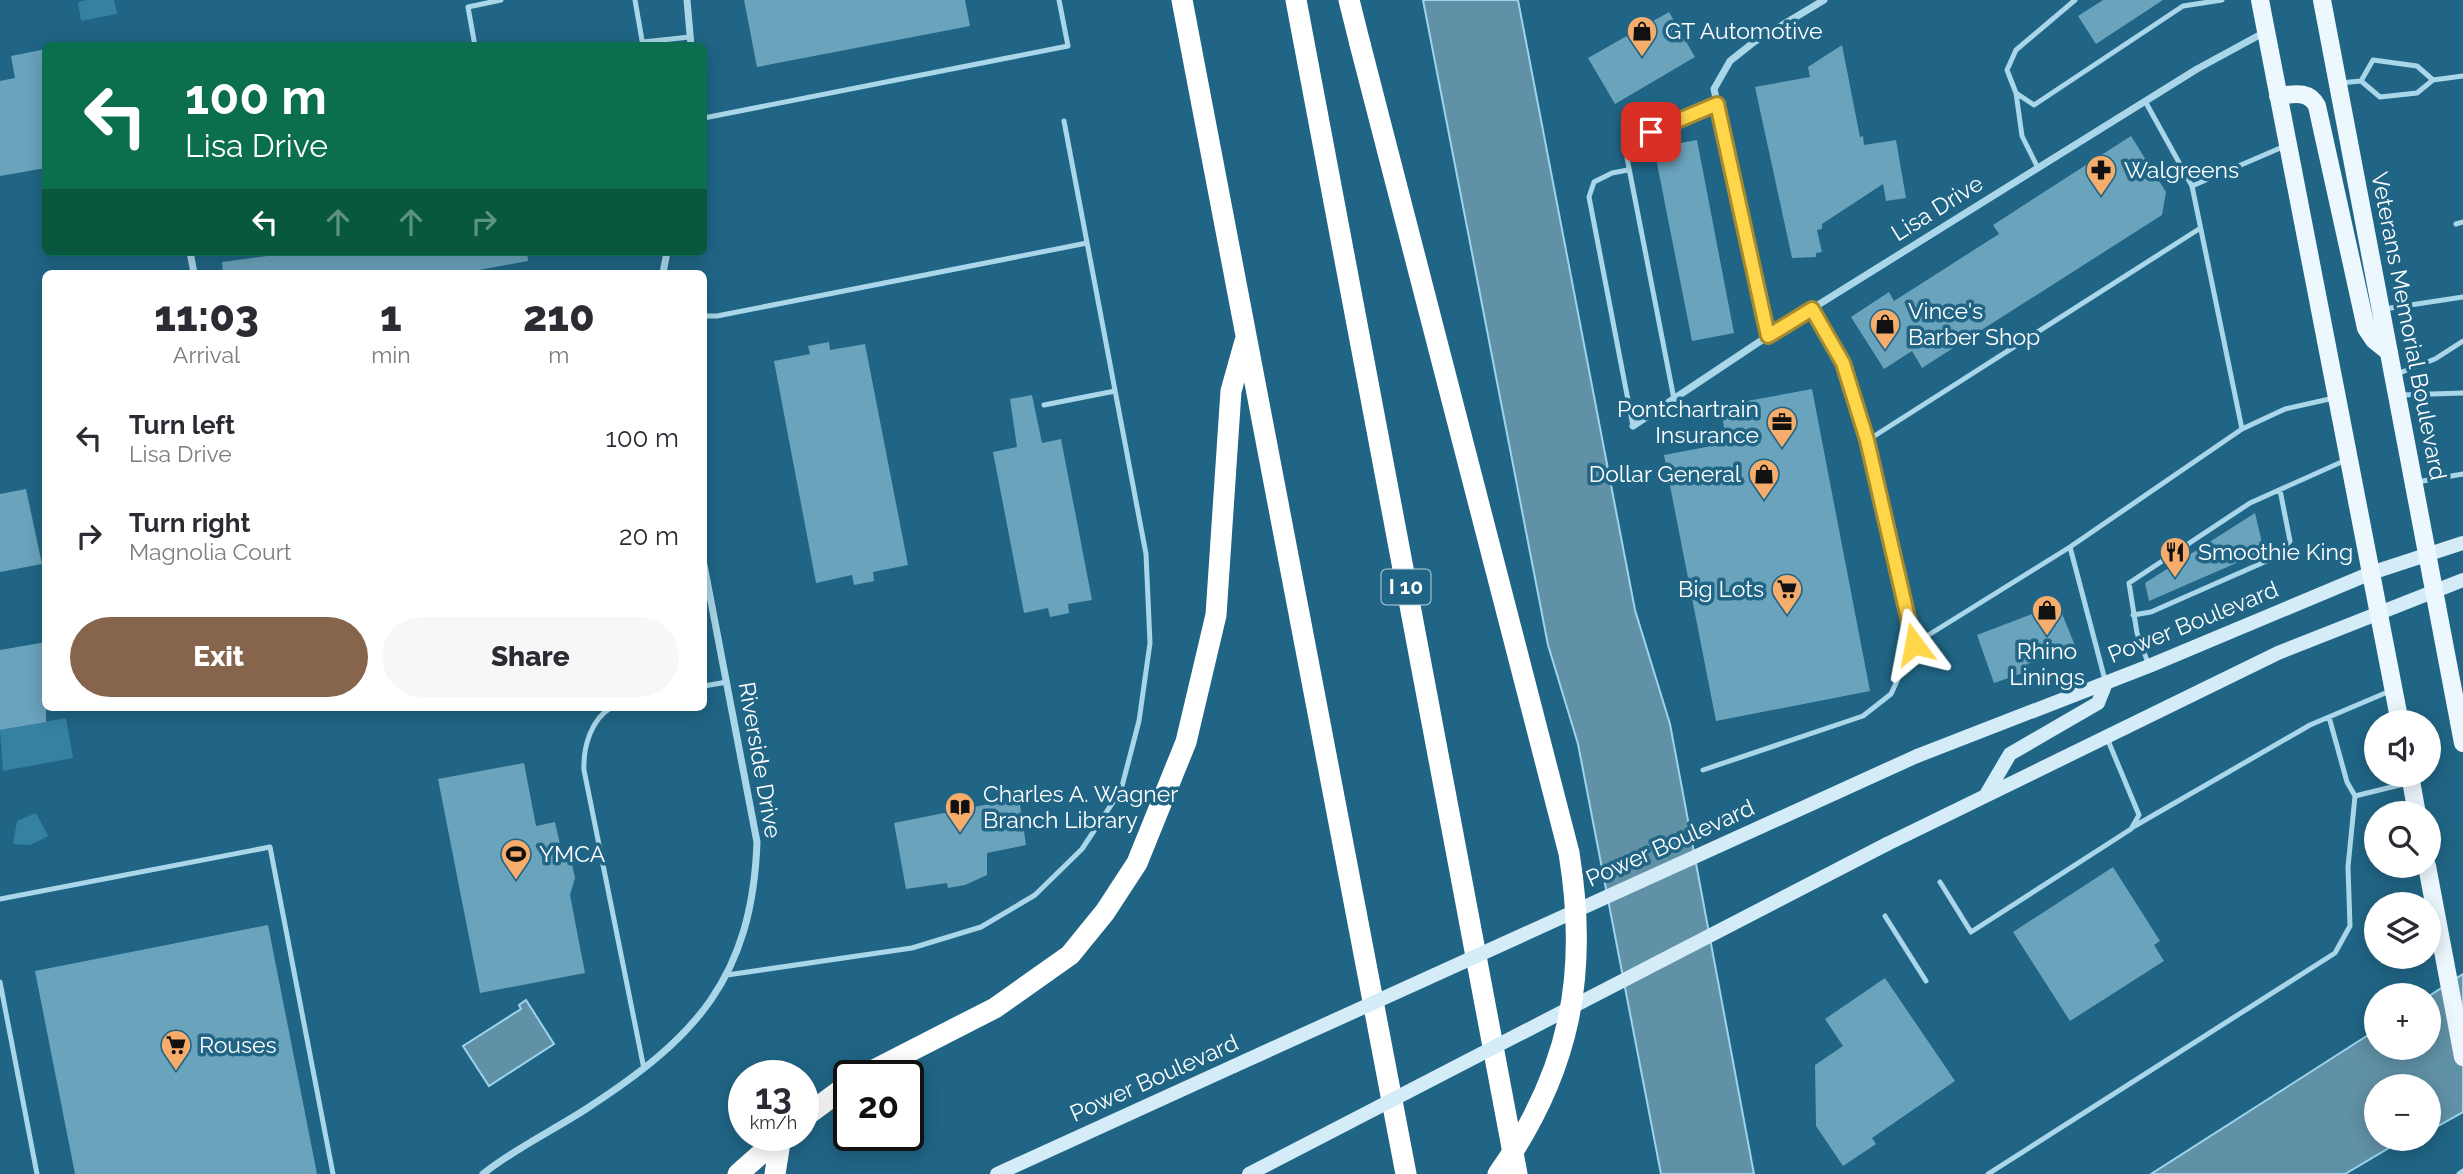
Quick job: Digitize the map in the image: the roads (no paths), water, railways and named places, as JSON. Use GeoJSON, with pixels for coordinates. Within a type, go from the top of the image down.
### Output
{"type":"FeatureCollection","features":[{"type":"Feature","properties":{"kind":"highway"},"geometry":{"type":"LineString","coordinates":[[1182,0],[1406,1174]]}},
{"type":"Feature","properties":{"kind":"highway","name":"I 10"},"geometry":{"type":"LineString","coordinates":[[1296,0],[1517,1174]]}},
{"type":"Feature","properties":{"kind":"highway"},"geometry":{"type":"LineString","coordinates":[[1349,0],[1566,841],[1575,889],[1579,950],[1563,1046],[1544,1096],[1521,1143],[1498,1174]]}},
{"type":"Feature","properties":{"kind":"highway"},"geometry":{"type":"LineString","coordinates":[[894,1060],[995,1009],[1070,955],[1105,912],[1137,863],[1186,742],[1216,615],[1231,391],[1247,336]]}},
{"type":"Feature","properties":{"kind":"highway"},"geometry":{"type":"LineString","coordinates":[[738,1174],[764,1151]]}},
{"type":"Feature","properties":{"kind":"highway"},"geometry":{"type":"LineString","coordinates":[[775,1174],[779,1151]]}},
{"type":"Feature","properties":{"kind":"main road"},"geometry":{"type":"LineString","coordinates":[[2260,0],[2397,710]]}},
{"type":"Feature","properties":{"kind":"main road","name":"Veterans Memorial Boulevard"},"geometry":{"type":"LineString","coordinates":[[2322,0],[2463,743]]}},
{"type":"Feature","properties":{"kind":"main road"},"geometry":{"type":"LineString","coordinates":[[2278,96],[2305,94],[2313,99],[2317,106],[2367,328],[2374,340],[2389,352]]}},
{"type":"Feature","properties":{"kind":"main road","name":"Power Boulevard"},"geometry":{"type":"LineString","coordinates":[[997,1174],[1917,755],[2149,666],[2371,573],[2463,543]]}},
{"type":"Feature","properties":{"kind":"main road"},"geometry":{"type":"LineString","coordinates":[[1249,1174],[1887,844],[2105,735],[2277,653],[2463,580]]}},
{"type":"Feature","properties":{"kind":"main road"},"geometry":{"type":"LineString","coordinates":[[1986,794],[2010,754],[2098,704],[2106,683]]}},
{"type":"Feature","properties":{"kind":"main road"},"geometry":{"type":"LineString","coordinates":[[2429,878],[2463,1057]]}},
{"type":"Feature","properties":{"kind":"street"},"geometry":{"type":"LineString","coordinates":[[687,0],[691,41]]}},
{"type":"Feature","properties":{"kind":"street"},"geometry":{"type":"LineString","coordinates":[[1768,336],[1714,89],[1730,61],[1754,42],[1824,0]]}},
{"type":"Feature","properties":{"kind":"street","name":"Lisa Drive"},"geometry":{"type":"LineString","coordinates":[[1633,426],[1768,336],[2145,101],[2266,31]]}},
{"type":"Feature","properties":{"kind":"street","name":"Riverside Drive"},"geometry":{"type":"LineString","coordinates":[[483,1174],[667,1052],[719,992],[740,948],[756,879],[757,842],[707,580]]}},
{"type":"Feature","properties":{"kind":"lane"},"geometry":{"type":"LineString","coordinates":[[474,42],[468,7],[500,0]]}},
{"type":"Feature","properties":{"kind":"lane"},"geometry":{"type":"LineString","coordinates":[[635,0],[643,42]]}},
{"type":"Feature","properties":{"kind":"lane"},"geometry":{"type":"LineString","coordinates":[[707,117],[1068,46],[1059,0]]}},
{"type":"Feature","properties":{"kind":"lane"},"geometry":{"type":"LineString","coordinates":[[2038,168],[2022,136],[2016,93],[2007,70],[2016,50],[2075,0]]}},
{"type":"Feature","properties":{"kind":"lane"},"geometry":{"type":"LineString","coordinates":[[2016,93],[2034,105],[2183,6],[2222,0]]}},
{"type":"Feature","properties":{"kind":"lane"},"geometry":{"type":"LineString","coordinates":[[2361,81],[2373,60],[2417,66],[2433,80]]}},
{"type":"Feature","properties":{"kind":"lane"},"geometry":{"type":"LineString","coordinates":[[2338,83],[2361,81],[2380,97],[2417,93],[2433,80],[2463,76]]}},
{"type":"Feature","properties":{"kind":"lane"},"geometry":{"type":"LineString","coordinates":[[2145,101],[2192,186],[2242,429]]}},
{"type":"Feature","properties":{"kind":"lane"},"geometry":{"type":"LineString","coordinates":[[1674,399],[1627,158],[1651,132],[1717,104]]}},
{"type":"Feature","properties":{"kind":"lane"},"geometry":{"type":"LineString","coordinates":[[727,975],[912,948],[981,927],[1035,895],[1082,849],[1121,790],[1139,721],[1150,643],[1146,554],[1064,121]]}},
{"type":"Feature","properties":{"kind":"lane"},"geometry":{"type":"LineString","coordinates":[[2192,186],[2288,145]]}},
{"type":"Feature","properties":{"kind":"lane"},"geometry":{"type":"LineString","coordinates":[[1628,170],[1612,173],[1594,182],[1590,197],[1633,426]]}},
{"type":"Feature","properties":{"kind":"lane"},"geometry":{"type":"LineString","coordinates":[[1867,440],[2199,229]]}},
{"type":"Feature","properties":{"kind":"lane"},"geometry":{"type":"LineString","coordinates":[[707,315],[1087,243]]}},
{"type":"Feature","properties":{"kind":"lane"},"geometry":{"type":"LineString","coordinates":[[2381,310],[2463,297]]}},
{"type":"Feature","properties":{"kind":"lane"},"geometry":{"type":"LineString","coordinates":[[1812,309],[1843,363],[1867,440],[1914,644]]}},
{"type":"Feature","properties":{"kind":"lane"},"geometry":{"type":"LineString","coordinates":[[2393,376],[2435,359],[2463,341]]}},
{"type":"Feature","properties":{"kind":"lane"},"geometry":{"type":"LineString","coordinates":[[1044,405],[1115,391]]}},
{"type":"Feature","properties":{"kind":"lane"},"geometry":{"type":"LineString","coordinates":[[2397,395],[2463,393]]}},
{"type":"Feature","properties":{"kind":"lane"},"geometry":{"type":"LineString","coordinates":[[1703,770],[1863,716],[1891,695],[1914,644],[2070,547],[2242,429],[2285,409],[2337,398]]}},
{"type":"Feature","properties":{"kind":"lane"},"geometry":{"type":"LineString","coordinates":[[2149,666],[2133,615],[2129,583],[2249,503],[2349,459]]}},
{"type":"Feature","properties":{"kind":"lane"},"geometry":{"type":"LineString","coordinates":[[2413,483],[2463,474]]}},
{"type":"Feature","properties":{"kind":"lane"},"geometry":{"type":"LineString","coordinates":[[2133,615],[2151,612],[2278,556],[2290,541],[2280,490]]}},
{"type":"Feature","properties":{"kind":"lane"},"geometry":{"type":"LineString","coordinates":[[2070,547],[2106,683]]}},
{"type":"Feature","properties":{"kind":"lane"},"geometry":{"type":"LineString","coordinates":[[707,686],[727,682]]}},
{"type":"Feature","properties":{"kind":"lane"},"geometry":{"type":"LineString","coordinates":[[1940,882],[1971,932],[2131,828],[2329,717],[2393,690]]}},
{"type":"Feature","properties":{"kind":"lane"},"geometry":{"type":"LineString","coordinates":[[607,711],[596,721],[583,755],[584,770],[644,1069]]}},
{"type":"Feature","properties":{"kind":"lane"},"geometry":{"type":"LineString","coordinates":[[1988,1174],[2335,953],[2350,926],[2348,867],[2354,796],[2347,782],[2329,717]]}},
{"type":"Feature","properties":{"kind":"lane"},"geometry":{"type":"LineString","coordinates":[[2105,735],[2135,800],[2139,815],[2131,828]]}},
{"type":"Feature","properties":{"kind":"lane"},"geometry":{"type":"LineString","coordinates":[[2354,796],[2384,787]]}},
{"type":"Feature","properties":{"kind":"lane"},"geometry":{"type":"LineString","coordinates":[[0,899],[270,847],[333,1174]]}},
{"type":"Feature","properties":{"kind":"lane"},"geometry":{"type":"LineString","coordinates":[[1885,916],[1926,981]]}},
{"type":"Feature","properties":{"kind":"lane"},"geometry":{"type":"LineString","coordinates":[[0,982],[3,1010],[37,1174]]}},
{"type":"Feature","properties":{"kind":"place","name":"GT Automotive"},"geometry":{"type":"Point","coordinates":[1642,58]}},
{"type":"Feature","properties":{"kind":"place","name":"Walgreens"},"geometry":{"type":"Point","coordinates":[2101,197]}},
{"type":"Feature","properties":{"kind":"place","name":"Vince's Barber Shop"},"geometry":{"type":"Point","coordinates":[1885,351]}},
{"type":"Feature","properties":{"kind":"place","name":"Pontchartrain Insurance"},"geometry":{"type":"Point","coordinates":[1782,449]}},
{"type":"Feature","properties":{"kind":"place","name":"Dollar General"},"geometry":{"type":"Point","coordinates":[1764,501]}},
{"type":"Feature","properties":{"kind":"place","name":"Smoothie King"},"geometry":{"type":"Point","coordinates":[2175,579]}},
{"type":"Feature","properties":{"kind":"place","name":"Big Lots"},"geometry":{"type":"Point","coordinates":[1787,616]}},
{"type":"Feature","properties":{"kind":"place","name":"Rhino Linings"},"geometry":{"type":"Point","coordinates":[2047,637]}},
{"type":"Feature","properties":{"kind":"place","name":"Charles A. Wagner Branch Library"},"geometry":{"type":"Point","coordinates":[960,834]}},
{"type":"Feature","properties":{"kind":"place","name":"YMCA"},"geometry":{"type":"Point","coordinates":[516,881]}},
{"type":"Feature","properties":{"kind":"place","name":"Rouses"},"geometry":{"type":"Point","coordinates":[176,1072]}}]}
